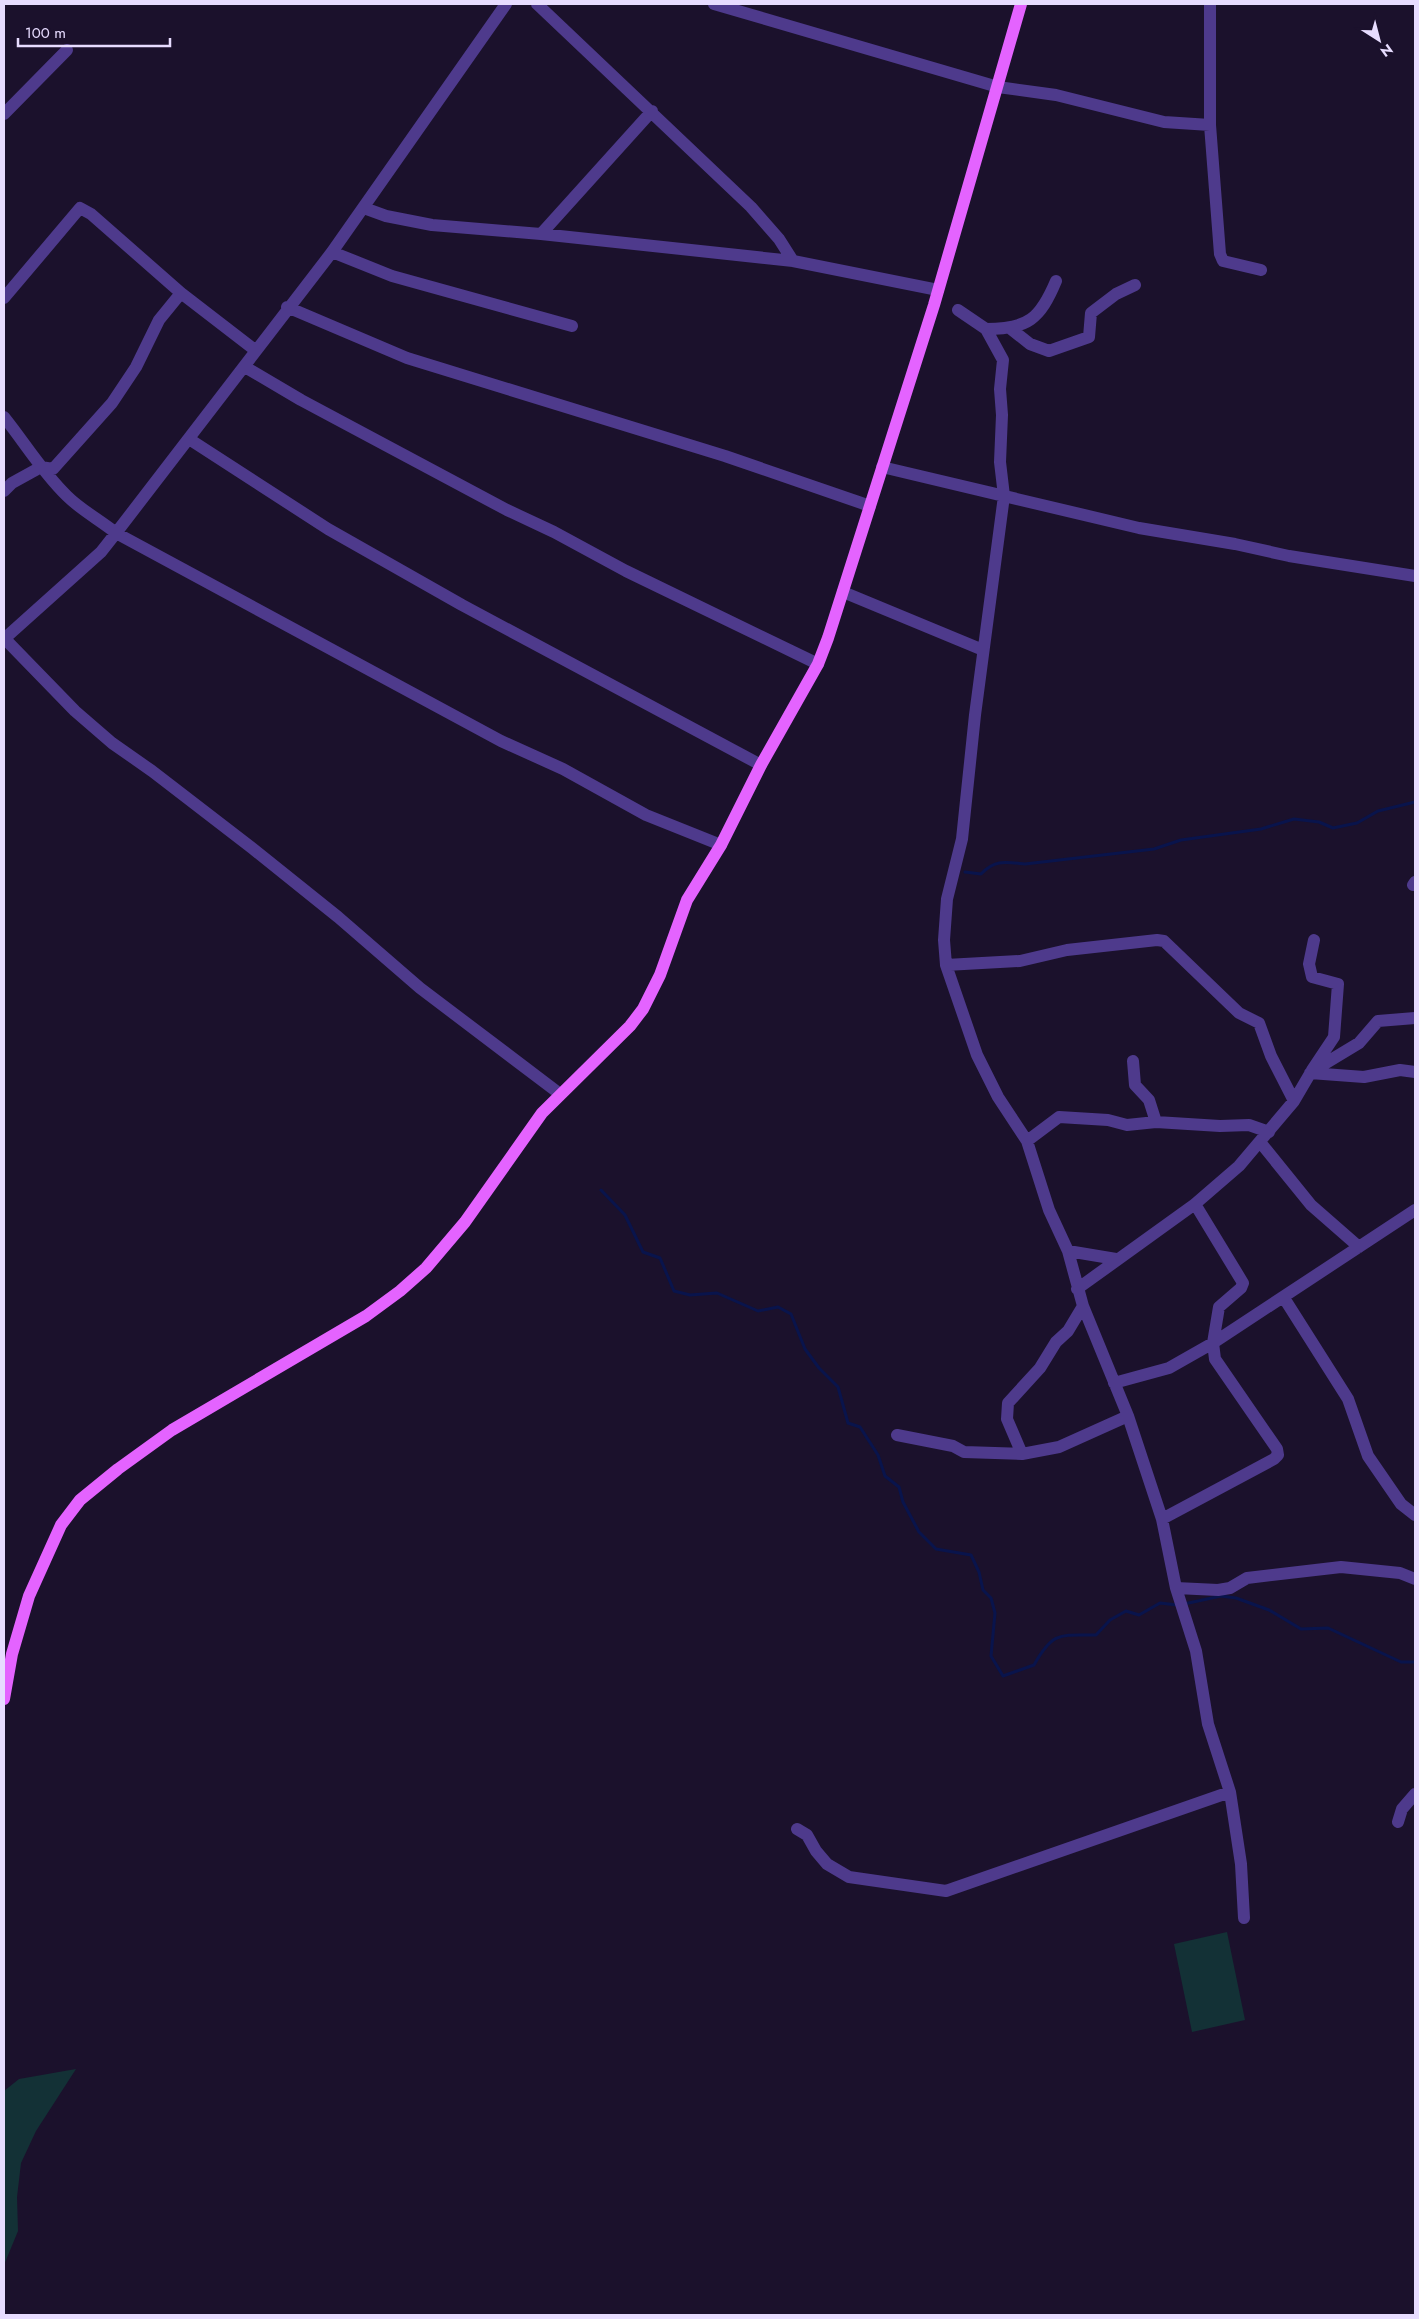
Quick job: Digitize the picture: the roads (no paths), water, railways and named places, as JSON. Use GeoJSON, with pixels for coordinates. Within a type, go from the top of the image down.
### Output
{"type":"FeatureCollection","features":[{"type":"Feature","properties":{"kind":"main road"},"geometry":{"type":"LineString","coordinates":[[4,1699],[12,1654],[29,1596],[61,1524],[74,1507],[95,1486],[172,1430],[366,1316],[400,1291],[426,1268],[465,1222],[542,1113],[630,1026],[643,1009],[660,975],[687,900],[721,845],[761,765],[818,664],[843,592],[938,290],[1021,4]]}},
{"type":"Feature","properties":{"kind":"street"},"geometry":{"type":"LineString","coordinates":[[506,4],[332,252],[287,307],[255,350],[245,367],[101,552],[4,639],[74,711],[112,743],[152,771],[252,848],[338,917],[420,988],[560,1094]]}},
{"type":"Feature","properties":{"kind":"street"},"geometry":{"type":"LineString","coordinates":[[537,4],[752,207],[779,239],[793,261]]}},
{"type":"Feature","properties":{"kind":"street"},"geometry":{"type":"LineString","coordinates":[[714,4],[998,87],[1056,95],[1164,122],[1210,126]]}},
{"type":"Feature","properties":{"kind":"street"},"geometry":{"type":"LineString","coordinates":[[1210,4],[1210,126],[1220,258],[1261,270]]}},
{"type":"Feature","properties":{"kind":"street"},"geometry":{"type":"LineString","coordinates":[[4,114],[68,50]]}},
{"type":"Feature","properties":{"kind":"street"},"geometry":{"type":"LineString","coordinates":[[542,234],[652,111]]}},
{"type":"Feature","properties":{"kind":"street"},"geometry":{"type":"LineString","coordinates":[[4,298],[80,208],[91,214],[181,293],[255,350]]}},
{"type":"Feature","properties":{"kind":"street"},"geometry":{"type":"LineString","coordinates":[[364,208],[386,216],[432,225],[542,234],[793,261],[938,290]]}},
{"type":"Feature","properties":{"kind":"street"},"geometry":{"type":"LineString","coordinates":[[332,252],[392,276],[572,326]]}},
{"type":"Feature","properties":{"kind":"street"},"geometry":{"type":"LineString","coordinates":[[986,330],[1011,329],[1038,315],[1046,305],[1056,281]]}},
{"type":"Feature","properties":{"kind":"street"},"geometry":{"type":"LineString","coordinates":[[1011,329],[1030,344],[1048,352],[1089,337],[1092,313],[1116,294],[1135,285]]}},
{"type":"Feature","properties":{"kind":"street"},"geometry":{"type":"LineString","coordinates":[[4,491],[12,483],[40,467],[53,470],[112,402],[136,366],[159,320],[181,293]]}},
{"type":"Feature","properties":{"kind":"street"},"geometry":{"type":"LineString","coordinates":[[287,307],[407,358],[725,456],[870,506]]}},
{"type":"Feature","properties":{"kind":"street"},"geometry":{"type":"LineString","coordinates":[[958,310],[986,330],[1003,360],[1000,389],[1002,415],[1000,462],[1004,496],[983,650],[962,839],[948,899],[944,940],[946,965],[977,1055],[998,1097],[1026,1141],[1049,1210],[1068,1251],[1083,1306],[1128,1416],[1162,1519],[1176,1588],[1196,1651],[1208,1724],[1230,1792],[1241,1864],[1244,1918]]}},
{"type":"Feature","properties":{"kind":"street"},"geometry":{"type":"LineString","coordinates":[[245,367],[301,400],[507,510],[818,664]]}},
{"type":"Feature","properties":{"kind":"street"},"geometry":{"type":"LineString","coordinates":[[4,417],[40,467],[69,498],[116,533],[501,741],[563,769],[646,815],[721,845]]}},
{"type":"Feature","properties":{"kind":"street"},"geometry":{"type":"LineString","coordinates":[[189,439],[353,543],[462,605],[761,765]]}},
{"type":"Feature","properties":{"kind":"street"},"geometry":{"type":"LineString","coordinates":[[882,466],[1139,528],[1235,544],[1289,556],[1415,576]]}},
{"type":"Feature","properties":{"kind":"street"},"geometry":{"type":"LineString","coordinates":[[843,592],[983,650]]}},
{"type":"Feature","properties":{"kind":"street"},"geometry":{"type":"LineString","coordinates":[[1077,1289],[1116,1259],[1195,1204],[1239,1166],[1294,1101],[1334,1037],[1338,984],[1312,977],[1309,964],[1314,940]]}},
{"type":"Feature","properties":{"kind":"street"},"geometry":{"type":"LineString","coordinates":[[946,965],[1020,961],[1067,950],[1164,941],[1239,1013],[1259,1023],[1271,1056],[1294,1101]]}},
{"type":"Feature","properties":{"kind":"street"},"geometry":{"type":"LineString","coordinates":[[1310,1073],[1359,1043],[1378,1021],[1415,1018]]}},
{"type":"Feature","properties":{"kind":"street"},"geometry":{"type":"LineString","coordinates":[[1133,1061],[1135,1085],[1149,1100],[1156,1122]]}},
{"type":"Feature","properties":{"kind":"street"},"geometry":{"type":"LineString","coordinates":[[1310,1073],[1364,1077],[1400,1070],[1415,1072]]}},
{"type":"Feature","properties":{"kind":"street"},"geometry":{"type":"LineString","coordinates":[[1026,1141],[1059,1118],[1108,1120],[1126,1125],[1156,1122],[1220,1126],[1249,1125],[1269,1132]]}},
{"type":"Feature","properties":{"kind":"street"},"geometry":{"type":"LineString","coordinates":[[1260,1142],[1311,1205],[1359,1247]]}},
{"type":"Feature","properties":{"kind":"street"},"geometry":{"type":"LineString","coordinates":[[1162,1519],[1274,1459],[1278,1455],[1276,1449],[1215,1359],[1212,1343],[1219,1306],[1241,1288],[1243,1283],[1195,1204]]}},
{"type":"Feature","properties":{"kind":"street"},"geometry":{"type":"LineString","coordinates":[[1114,1383],[1169,1368],[1284,1298],[1415,1210]]}},
{"type":"Feature","properties":{"kind":"street"},"geometry":{"type":"LineString","coordinates":[[1068,1251],[1116,1259]]}},
{"type":"Feature","properties":{"kind":"street"},"geometry":{"type":"LineString","coordinates":[[1284,1298],[1348,1399],[1368,1456],[1401,1504],[1415,1515]]}},
{"type":"Feature","properties":{"kind":"street"},"geometry":{"type":"LineString","coordinates":[[1022,1454],[1007,1419],[1008,1403],[1040,1368],[1056,1342],[1068,1331],[1083,1306]]}},
{"type":"Feature","properties":{"kind":"street"},"geometry":{"type":"LineString","coordinates":[[897,1435],[953,1446],[964,1452],[1022,1454],[1059,1446],[1128,1416]]}},
{"type":"Feature","properties":{"kind":"street"},"geometry":{"type":"LineString","coordinates":[[1176,1588],[1218,1590],[1230,1588],[1247,1578],[1341,1567],[1400,1573],[1415,1579]]}},
{"type":"Feature","properties":{"kind":"street"},"geometry":{"type":"LineString","coordinates":[[797,1830],[807,1835],[816,1851],[828,1864],[849,1877],[946,1891],[1230,1792]]}},
{"type":"Feature","properties":{"kind":"street"},"geometry":{"type":"LineString","coordinates":[[1398,1822],[1402,1809],[1415,1794]]}},
{"type":"Feature","properties":{"kind":"waterway"},"geometry":{"type":"LineString","coordinates":[[965,872],[981,874],[991,866],[1001,863],[1025,864],[1154,849],[1181,840],[1261,829],[1294,819],[1319,822],[1333,828],[1357,823],[1378,811],[1415,802]]}},
{"type":"Feature","properties":{"kind":"waterway"},"geometry":{"type":"LineString","coordinates":[[601,1190],[625,1215],[643,1252],[660,1258],[674,1291],[690,1295],[717,1293],[758,1311],[778,1307],[791,1314],[805,1349],[819,1368],[838,1387],[848,1423],[860,1427],[878,1455],[885,1476],[899,1487],[903,1502],[919,1532],[936,1549],[971,1555],[979,1572],[983,1590],[991,1598],[995,1613],[991,1656],[1003,1676],[1034,1665],[1047,1646],[1059,1637],[1096,1635],[1110,1620],[1126,1611],[1139,1615],[1160,1603],[1177,1605]]}},
{"type":"Feature","properties":{"kind":"waterway"},"geometry":{"type":"LineString","coordinates":[[1184,1604],[1221,1596],[1236,1598],[1269,1610],[1301,1629],[1328,1628],[1401,1662],[1415,1662]]}}]}
